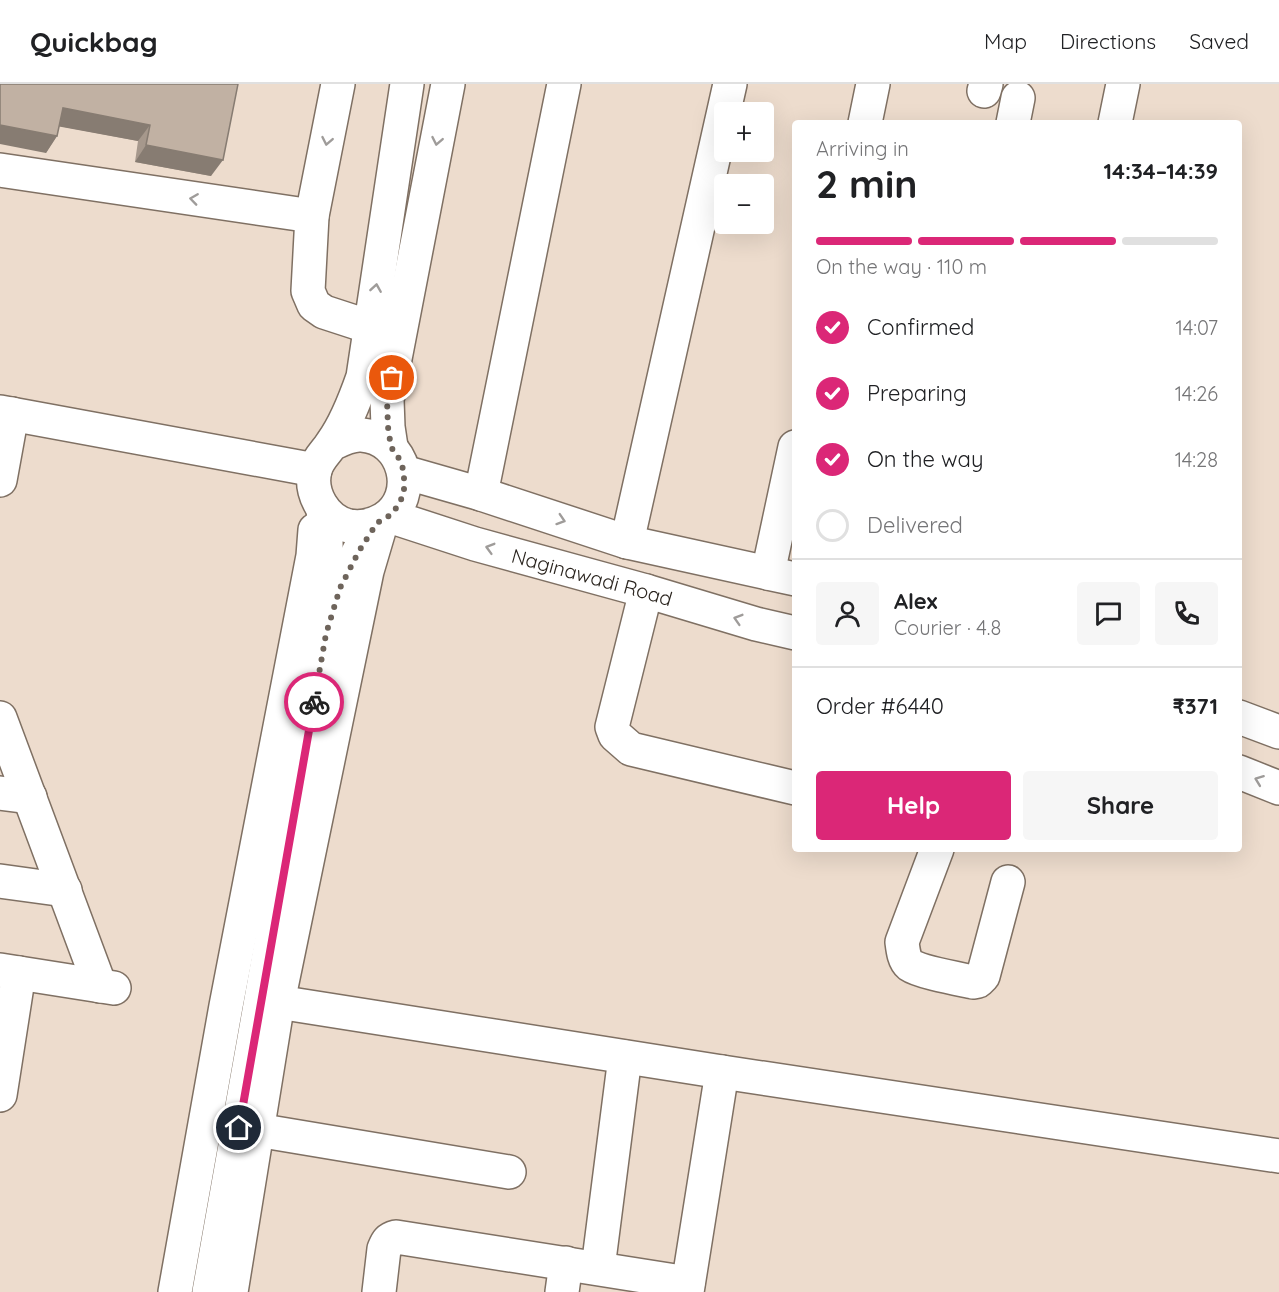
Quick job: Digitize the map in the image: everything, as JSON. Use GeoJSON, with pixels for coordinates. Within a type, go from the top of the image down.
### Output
{"type":"FeatureCollection","features":[{"type":"Feature","properties":{"kind":"street"},"geometry":{"type":"LineString","coordinates":[[338,84],[312,216],[308,291],[314,305],[324,312],[370,327]]}},
{"type":"Feature","properties":{"kind":"street"},"geometry":{"type":"LineString","coordinates":[[175,1292],[226,1006],[313,556],[322,480],[363,377],[407,84]]}},
{"type":"Feature","properties":{"kind":"street"},"geometry":{"type":"LineString","coordinates":[[209,1292],[326,634],[340,588],[359,551],[383,520],[399,505],[404,492],[398,460],[388,427],[387,400],[448,84]]}},
{"type":"Feature","properties":{"kind":"street"},"geometry":{"type":"LineString","coordinates":[[481,494],[564,84]]}},
{"type":"Feature","properties":{"kind":"street"},"geometry":{"type":"LineString","coordinates":[[627,542],[730,84]]}},
{"type":"Feature","properties":{"kind":"street"},"geometry":{"type":"LineString","coordinates":[[866,120],[873,84]]}},
{"type":"Feature","properties":{"kind":"street"},"geometry":{"type":"LineString","coordinates":[[1116,120],[1123,84]]}},
{"type":"Feature","properties":{"kind":"street"},"geometry":{"type":"LineString","coordinates":[[0,170],[312,216]]}},
{"type":"Feature","properties":{"kind":"street"},"geometry":{"type":"LineString","coordinates":[[0,480],[6,413],[322,480]]}},
{"type":"Feature","properties":{"kind":"street"},"geometry":{"type":"LineString","coordinates":[[326,634],[326,541],[322,480],[346,437],[362,435],[378,439],[398,460],[481,494],[627,542],[781,576],[792,475]]}},
{"type":"Feature","properties":{"kind":"street"},"geometry":{"type":"LineString","coordinates":[[322,480],[335,520],[349,526],[363,526],[383,520]]}},
{"type":"Feature","properties":{"kind":"street"},"geometry":{"type":"LineString","coordinates":[[231,1292],[278,1002],[368,571],[383,520]]}},
{"type":"Feature","properties":{"kind":"street","name":"Naginawadi Road"},"geometry":{"type":"LineString","coordinates":[[383,520],[475,543],[792,632]]}},
{"type":"Feature","properties":{"kind":"street"},"geometry":{"type":"LineString","coordinates":[[646,591],[612,727],[615,735],[631,749],[792,787]]}},
{"type":"Feature","properties":{"kind":"street"},"geometry":{"type":"LineString","coordinates":[[0,718],[15,795],[65,890],[107,987],[9,971],[0,1095]]}},
{"type":"Feature","properties":{"kind":"street"},"geometry":{"type":"LineString","coordinates":[[1242,718],[1279,732]]}},
{"type":"Feature","properties":{"kind":"street"},"geometry":{"type":"LineString","coordinates":[[1242,773],[1279,788]]}},
{"type":"Feature","properties":{"kind":"street"},"geometry":{"type":"LineString","coordinates":[[936,852],[902,942],[903,953],[909,964],[919,969],[973,982],[978,981],[985,971],[1008,882]]}},
{"type":"Feature","properties":{"kind":"street"},"geometry":{"type":"LineString","coordinates":[[0,881],[65,890]]}},
{"type":"Feature","properties":{"kind":"street"},"geometry":{"type":"LineString","coordinates":[[278,1002],[1279,1156]]}},
{"type":"Feature","properties":{"kind":"street"},"geometry":{"type":"LineString","coordinates":[[598,1268],[625,1057]]}},
{"type":"Feature","properties":{"kind":"street"},"geometry":{"type":"LineString","coordinates":[[379,1292],[384,1249],[390,1238],[396,1237],[564,1278],[598,1268],[688,1287],[722,1072]]}},
{"type":"Feature","properties":{"kind":"street"},"geometry":{"type":"LineString","coordinates":[[257,1130],[509,1172]]}},
{"type":"Feature","properties":{"kind":"building"},"geometry":{"type":"Polygon","coordinates":[[[0,84],[238,84],[223,160],[146,145],[150,125],[63,108],[57,136],[0,125],[0,84]]]}},
{"type":"Feature","properties":{"kind":"way so far"},"geometry":{"type":"LineString","coordinates":[[314,702],[326,634],[340,588],[377,523],[389,516],[399,505],[404,492],[405,475],[400,460],[391,447],[388,427],[387,400],[392,378]]}},
{"type":"Feature","properties":{"kind":"route"},"geometry":{"type":"LineString","coordinates":[[239,1128],[314,702]]}}]}
